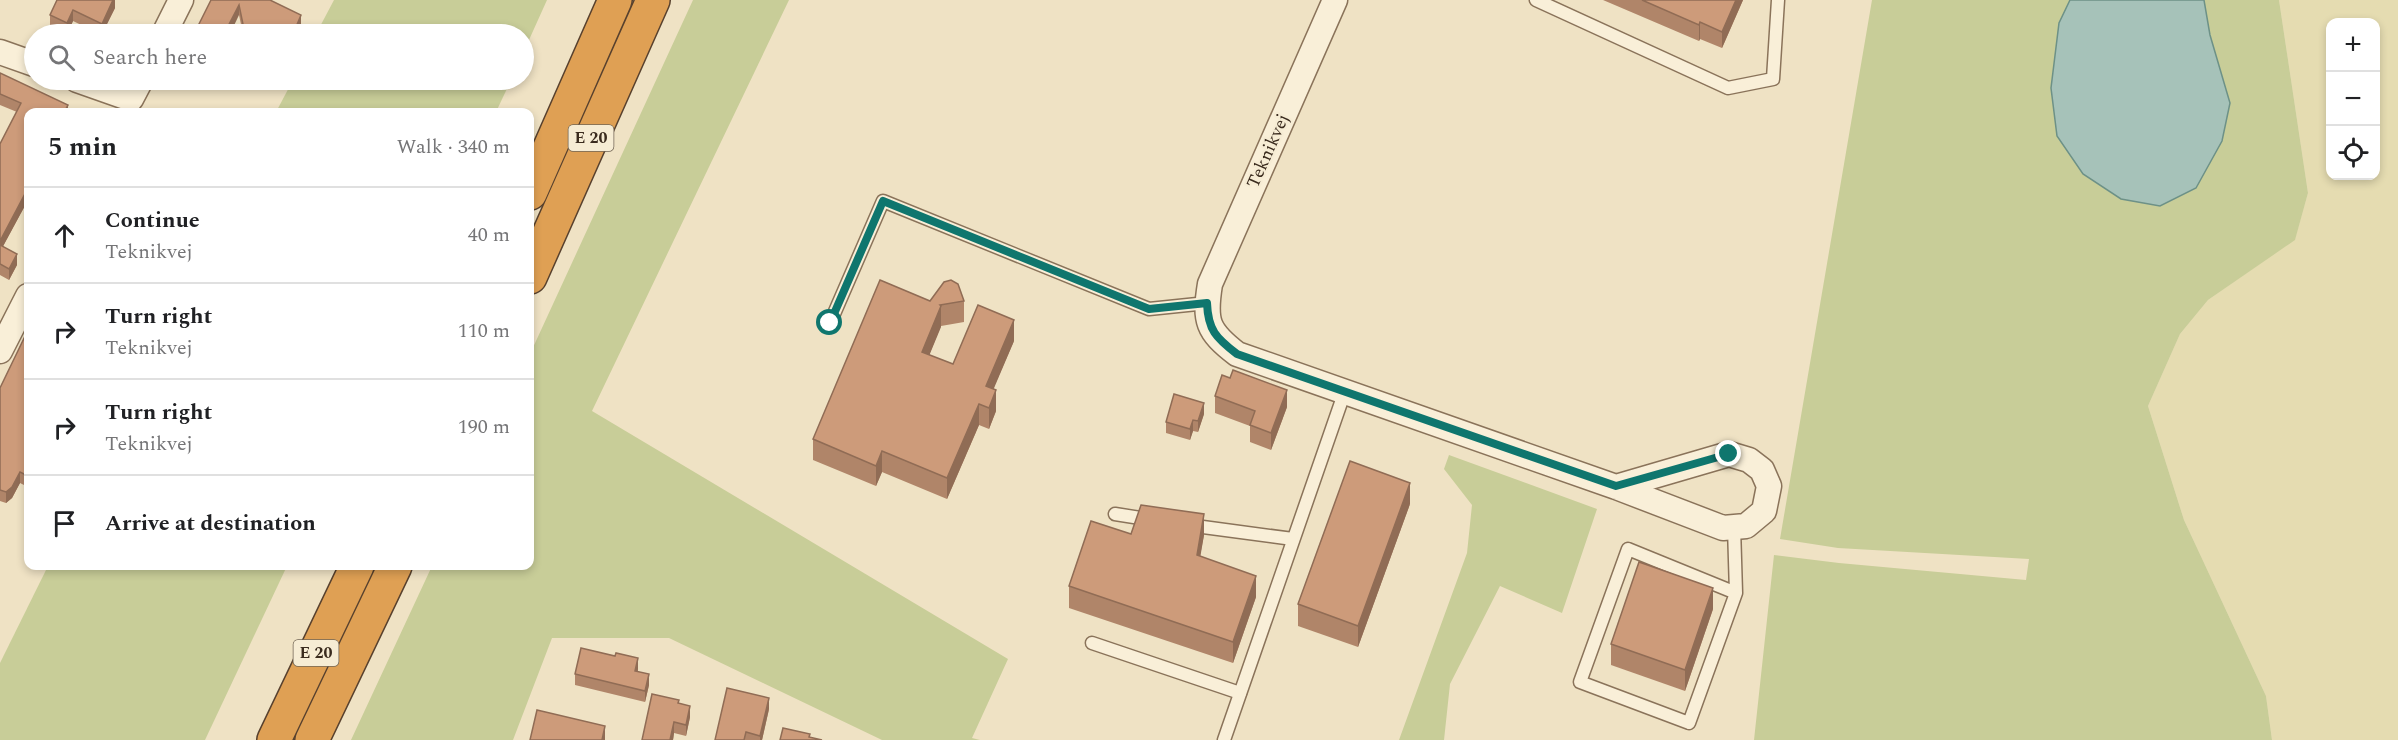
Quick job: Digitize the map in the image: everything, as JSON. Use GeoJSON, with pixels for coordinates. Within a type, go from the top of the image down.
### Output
{"type":"FeatureCollection","features":[{"type":"Feature","properties":{"kind":"highway","name":"E 20"},"geometry":{"type":"LineString","coordinates":[[534,184],[615,0]]}},
{"type":"Feature","properties":{"kind":"highway","name":"E 20"},"geometry":{"type":"LineString","coordinates":[[534,268],[653,0]]}},
{"type":"Feature","properties":{"kind":"highway","name":"E 20"},"geometry":{"type":"LineString","coordinates":[[274,740],[355,570]]}},
{"type":"Feature","properties":{"kind":"highway","name":"E 20"},"geometry":{"type":"LineString","coordinates":[[312,740],[393,570]]}},
{"type":"Feature","properties":{"kind":"street"},"geometry":{"type":"LineString","coordinates":[[169,24],[181,0]]}},
{"type":"Feature","properties":{"kind":"street","name":"Teknikvej"},"geometry":{"type":"LineString","coordinates":[[1335,0],[1210,284],[1207,322],[1222,342],[1237,354],[1616,486],[1723,528],[1734,527]]}},
{"type":"Feature","properties":{"kind":"street"},"geometry":{"type":"LineString","coordinates":[[0,52],[24,60]]}},
{"type":"Feature","properties":{"kind":"street"},"geometry":{"type":"LineString","coordinates":[[109,90],[132,97]]}},
{"type":"Feature","properties":{"kind":"street"},"geometry":{"type":"LineString","coordinates":[[0,351],[24,304]]}},
{"type":"Feature","properties":{"kind":"street"},"geometry":{"type":"LineString","coordinates":[[1616,486],[1729,454],[1749,460],[1762,470],[1769,486],[1764,511],[1746,526],[1734,527]]}},
{"type":"Feature","properties":{"kind":"lane"},"geometry":{"type":"LineString","coordinates":[[1536,0],[1728,88],[1773,79],[1778,0]]}},
{"type":"Feature","properties":{"kind":"lane"},"geometry":{"type":"LineString","coordinates":[[830,323],[883,201],[1149,309],[1207,303]]}},
{"type":"Feature","properties":{"kind":"lane"},"geometry":{"type":"LineString","coordinates":[[1224,740],[1345,392]]}},
{"type":"Feature","properties":{"kind":"lane"},"geometry":{"type":"LineString","coordinates":[[1114,514],[1293,539]]}},
{"type":"Feature","properties":{"kind":"lane"},"geometry":{"type":"LineString","coordinates":[[1734,527],[1736,593],[1689,723],[1580,682],[1628,549],[1736,593]]}},
{"type":"Feature","properties":{"kind":"lane"},"geometry":{"type":"LineString","coordinates":[[1092,644],[1240,693]]}},
{"type":"Feature","properties":{"kind":"shaded area"},"geometry":{"type":"Polygon","coordinates":[[[2279,0],[2398,0],[2398,740],[2272,740],[2266,696],[2184,520],[2148,406],[2180,334],[2208,300],[2295,239],[2308,193],[2279,0]]]}},
{"type":"Feature","properties":{"kind":"green space"},"geometry":{"type":"Polygon","coordinates":[[[334,0],[547,0],[534,29],[534,24],[321,24],[334,0]]]}},
{"type":"Feature","properties":{"kind":"green space"},"geometry":{"type":"Polygon","coordinates":[[[693,0],[789,0],[592,411],[1008,659],[972,738],[980,740],[882,740],[669,638],[552,638],[513,740],[351,740],[430,570],[534,570],[534,345],[693,0]]]}},
{"type":"Feature","properties":{"kind":"green space"},"geometry":{"type":"Polygon","coordinates":[[[1872,0],[2279,0],[2308,193],[2295,240],[2208,300],[2180,334],[2148,406],[2184,520],[2266,696],[2272,740],[1754,740],[1774,555],[2026,580],[2029,559],[1838,548],[1780,539],[1872,0]]]}},
{"type":"Feature","properties":{"kind":"green space"},"geometry":{"type":"Polygon","coordinates":[[[288,90],[506,90],[498,108],[278,108],[288,90]]]}},
{"type":"Feature","properties":{"kind":"green space"},"geometry":{"type":"Polygon","coordinates":[[[1449,455],[1597,509],[1562,613],[1500,586],[1450,684],[1444,740],[1399,740],[1467,553],[1472,505],[1444,469],[1449,455]]]}},
{"type":"Feature","properties":{"kind":"green space"},"geometry":{"type":"Polygon","coordinates":[[[46,570],[285,570],[205,740],[0,740],[0,663],[46,570]]]}},
{"type":"Feature","properties":{"kind":"water"},"geometry":{"type":"Polygon","coordinates":[[[2070,0],[2204,0],[2210,35],[2230,103],[2222,141],[2196,188],[2160,206],[2121,199],[2083,174],[2057,136],[2051,88],[2059,23],[2070,0]]]}},
{"type":"Feature","properties":{"kind":"building"},"geometry":{"type":"Polygon","coordinates":[[[57,0],[113,0],[102,24],[73,10],[67,23],[50,15],[57,0]]]}},
{"type":"Feature","properties":{"kind":"building"},"geometry":{"type":"Polygon","coordinates":[[[211,0],[270,0],[301,15],[297,24],[243,24],[239,5],[229,24],[199,24],[211,0]]]}},
{"type":"Feature","properties":{"kind":"building"},"geometry":{"type":"Polygon","coordinates":[[[1642,0],[1736,0],[1722,32],[1700,22],[1699,25],[1642,0]]]}},
{"type":"Feature","properties":{"kind":"building"},"geometry":{"type":"Polygon","coordinates":[[[0,73],[24,84],[24,90],[36,90],[68,105],[66,108],[24,108],[24,196],[0,241],[0,144],[21,103],[0,94],[0,73]]]}},
{"type":"Feature","properties":{"kind":"building"},"geometry":{"type":"Polygon","coordinates":[[[0,245],[17,254],[9,269],[0,264],[0,245]]]}},
{"type":"Feature","properties":{"kind":"building"},"geometry":{"type":"Polygon","coordinates":[[[880,280],[930,301],[944,282],[951,280],[958,284],[964,301],[940,305],[922,352],[953,364],[978,305],[1014,320],[986,386],[996,390],[989,408],[979,404],[947,478],[882,451],[876,466],[813,439],[880,280]]]}},
{"type":"Feature","properties":{"kind":"building"},"geometry":{"type":"Polygon","coordinates":[[[24,338],[24,474],[20,472],[12,487],[6,492],[0,490],[0,388],[24,338]]]}},
{"type":"Feature","properties":{"kind":"building"},"geometry":{"type":"Polygon","coordinates":[[[1233,370],[1287,390],[1271,433],[1250,425],[1255,411],[1215,396],[1222,375],[1230,378],[1233,370]]]}},
{"type":"Feature","properties":{"kind":"building"},"geometry":{"type":"Polygon","coordinates":[[[1174,394],[1204,403],[1198,421],[1193,420],[1190,429],[1166,422],[1174,394]]]}},
{"type":"Feature","properties":{"kind":"building"},"geometry":{"type":"Polygon","coordinates":[[[1350,461],[1410,483],[1358,626],[1298,604],[1350,461]]]}},
{"type":"Feature","properties":{"kind":"building"},"geometry":{"type":"Polygon","coordinates":[[[1141,505],[1204,514],[1197,555],[1256,576],[1233,642],[1069,586],[1091,521],[1131,534],[1141,505]]]}},
{"type":"Feature","properties":{"kind":"building"},"geometry":{"type":"Polygon","coordinates":[[[1639,562],[1713,588],[1685,670],[1611,644],[1639,562]]]}},
{"type":"Feature","properties":{"kind":"building"},"geometry":{"type":"Polygon","coordinates":[[[581,648],[615,656],[616,653],[638,658],[635,671],[649,674],[645,691],[575,674],[581,648]]]}},
{"type":"Feature","properties":{"kind":"building"},"geometry":{"type":"Polygon","coordinates":[[[727,688],[769,698],[760,736],[746,732],[744,740],[715,740],[727,688]]]}},
{"type":"Feature","properties":{"kind":"building"},"geometry":{"type":"Polygon","coordinates":[[[652,694],[679,700],[678,703],[690,706],[686,725],[674,722],[670,740],[642,740],[652,694]]]}},
{"type":"Feature","properties":{"kind":"building"},"geometry":{"type":"Polygon","coordinates":[[[537,710],[605,726],[602,740],[530,740],[537,710]]]}},
{"type":"Feature","properties":{"kind":"building"},"geometry":{"type":"Polygon","coordinates":[[[783,728],[810,734],[809,737],[822,740],[780,740],[783,728]]]}},
{"type":"Feature","properties":{"kind":"route"},"geometry":{"type":"LineString","coordinates":[[830,323],[883,201],[1149,309],[1207,303],[1207,322],[1222,342],[1237,354],[1616,486],[1729,454]]}}]}
